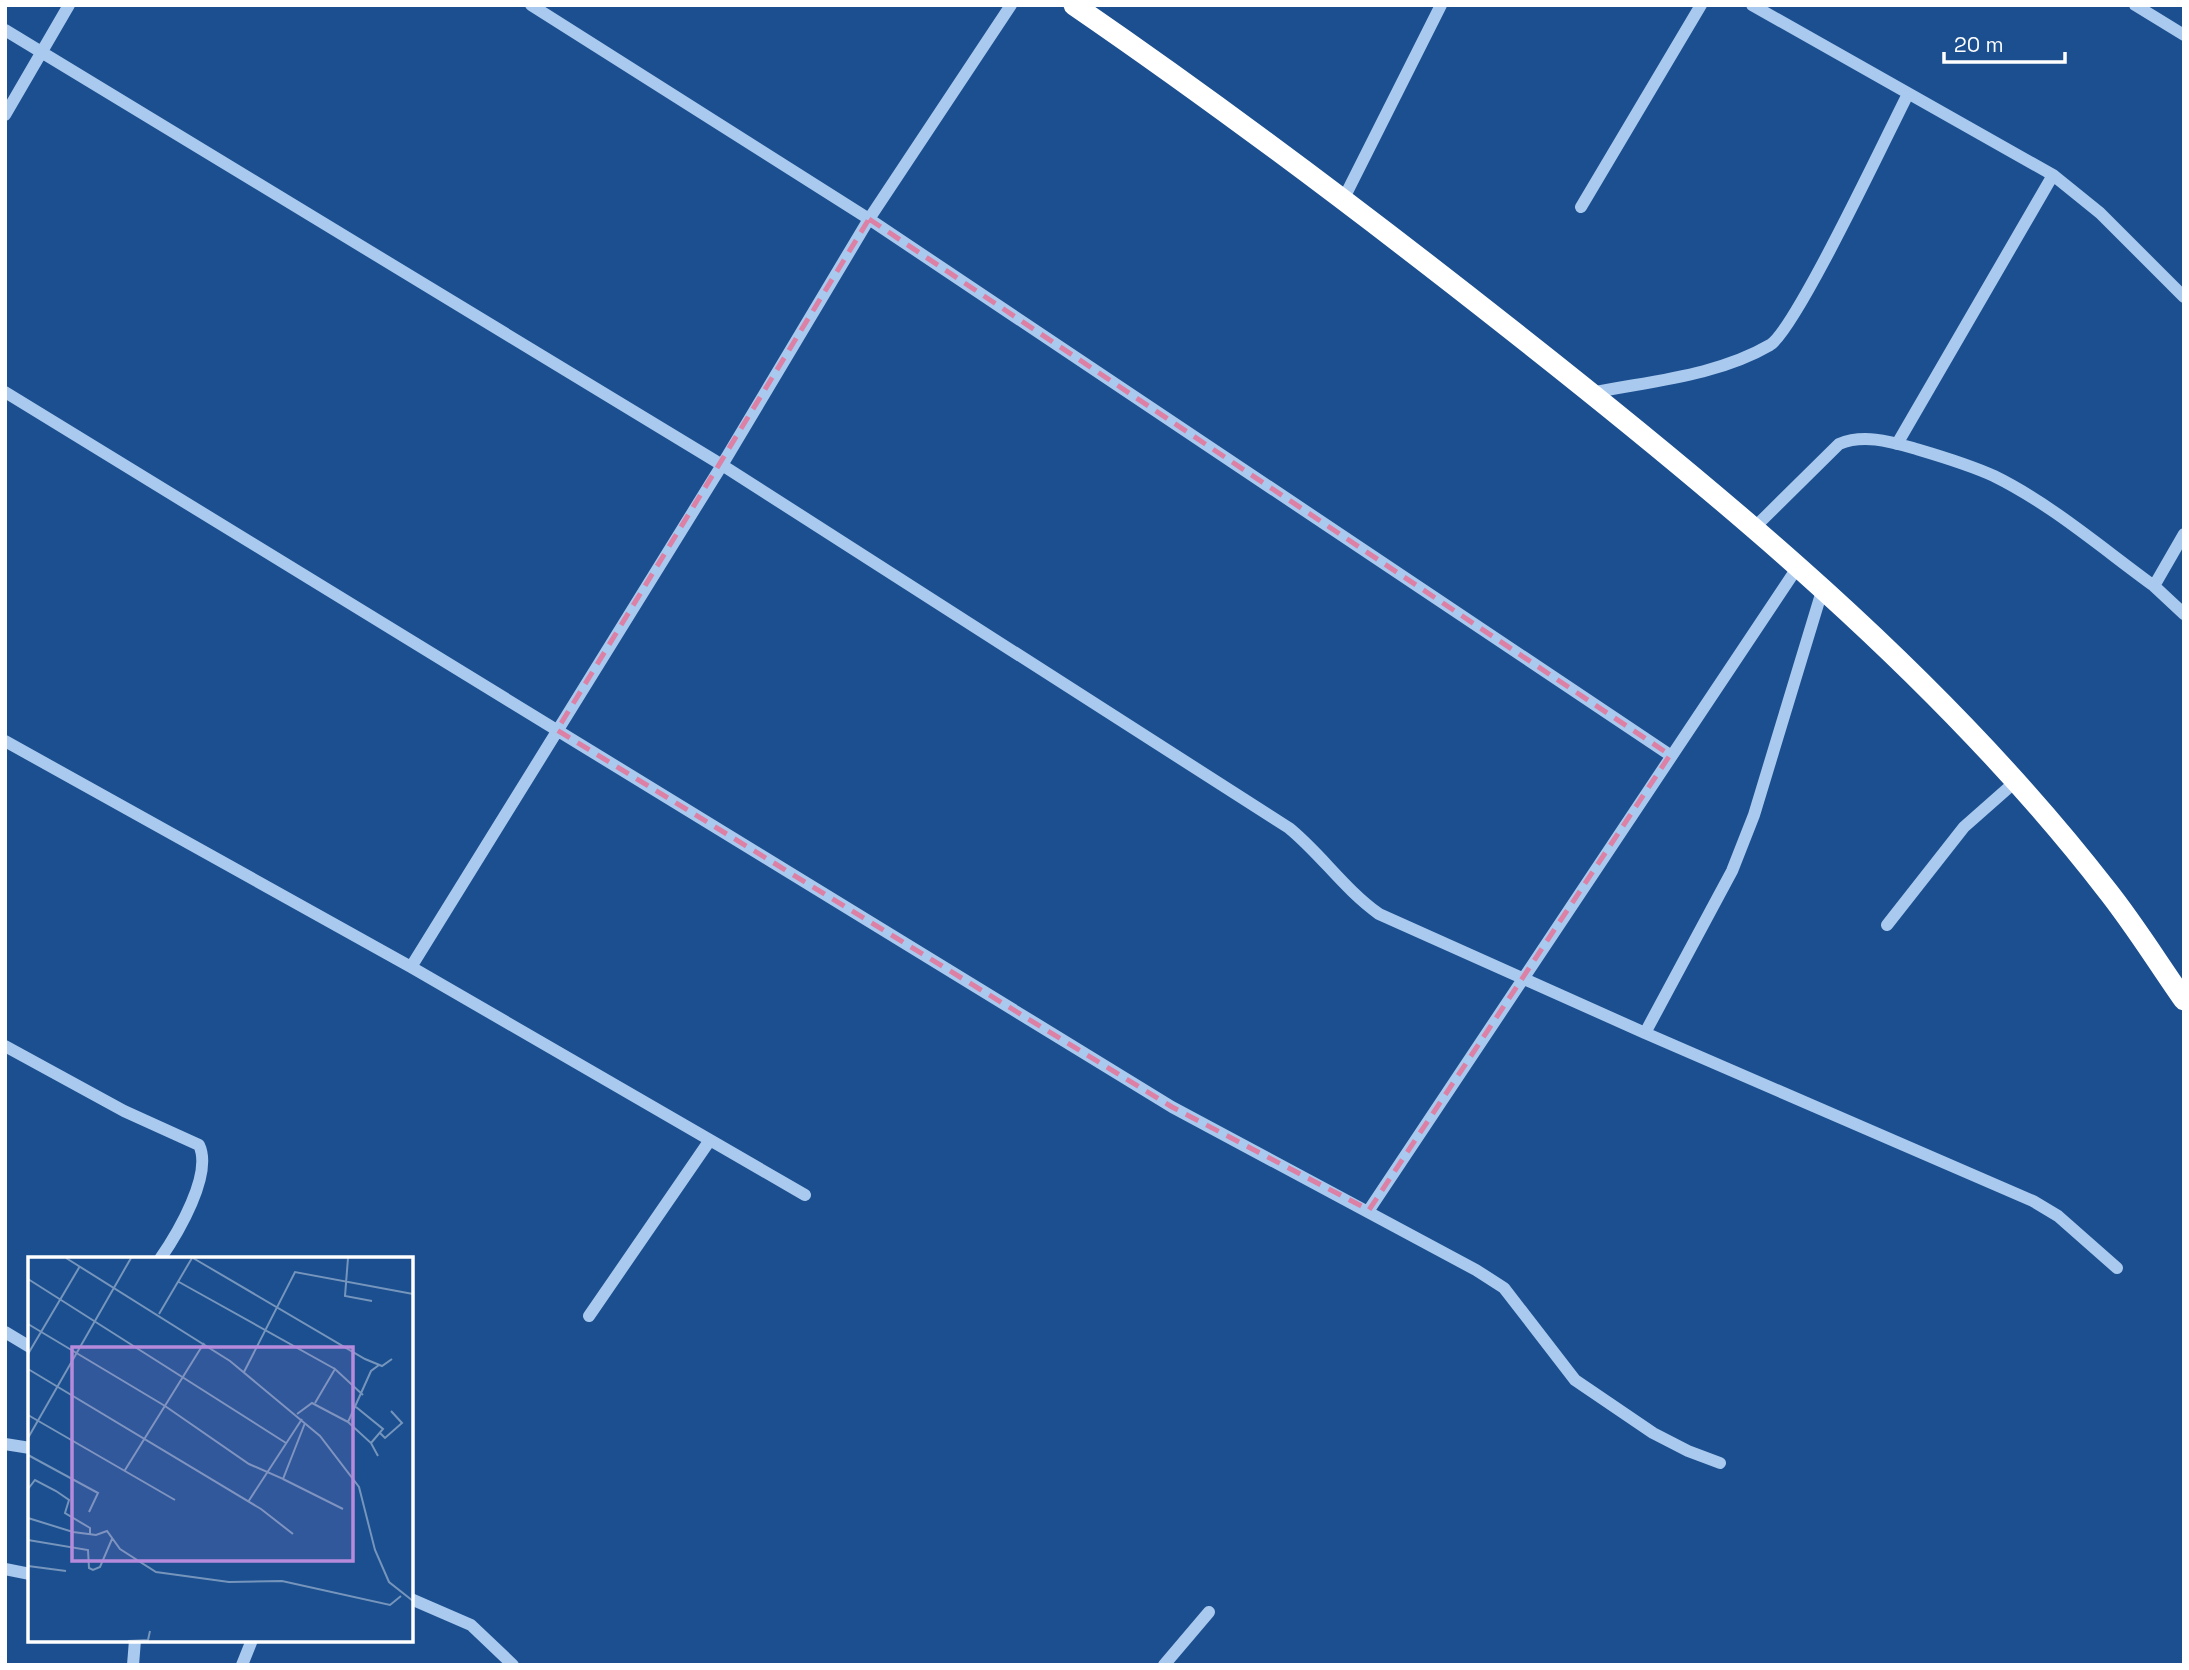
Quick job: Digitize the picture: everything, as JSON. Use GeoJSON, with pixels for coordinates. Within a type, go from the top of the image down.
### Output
{"type":"FeatureCollection","features":[{"type":"Feature","properties":{"kind":"highway"},"geometry":{"type":"LineString","coordinates":[[1074,5],[1232,114],[1344,198],[1591,393],[1754,528],[1936,698],[2015,782],[2106,889],[2184,1000]]}},
{"type":"Feature","properties":{"kind":"street"},"geometry":{"type":"LineString","coordinates":[[5,115],[69,5]]}},
{"type":"Feature","properties":{"kind":"street"},"geometry":{"type":"LineString","coordinates":[[531,5],[869,219],[1670,755]]}},
{"type":"Feature","properties":{"kind":"street"},"geometry":{"type":"LineString","coordinates":[[411,967],[722,465],[869,219],[1011,5]]}},
{"type":"Feature","properties":{"kind":"street"},"geometry":{"type":"LineString","coordinates":[[1344,198],[1441,5]]}},
{"type":"Feature","properties":{"kind":"street"},"geometry":{"type":"LineString","coordinates":[[1581,207],[1701,5]]}},
{"type":"Feature","properties":{"kind":"street"},"geometry":{"type":"LineString","coordinates":[[1752,5],[2053,175],[2100,213],[2184,297]]}},
{"type":"Feature","properties":{"kind":"street"},"geometry":{"type":"LineString","coordinates":[[2135,5],[2183,32]]}},
{"type":"Feature","properties":{"kind":"street"},"geometry":{"type":"LineString","coordinates":[[5,30],[722,465],[1289,828],[1308,843],[1357,898],[1379,914],[2033,1201],[2058,1216],[2117,1268]]}},
{"type":"Feature","properties":{"kind":"street"},"geometry":{"type":"LineString","coordinates":[[1591,393],[1693,373],[1734,361],[1773,343],[1806,294],[1908,94]]}},
{"type":"Feature","properties":{"kind":"street"},"geometry":{"type":"LineString","coordinates":[[1897,444],[2053,175]]}},
{"type":"Feature","properties":{"kind":"street"},"geometry":{"type":"LineString","coordinates":[[5,392],[1172,1107],[1369,1210],[1504,1288],[1575,1380],[1615,1409],[1688,1451],[1720,1463]]}},
{"type":"Feature","properties":{"kind":"street"},"geometry":{"type":"LineString","coordinates":[[1754,528],[1839,444],[1851,439],[1870,438],[1951,459],[1995,477],[2051,512],[2154,586],[2184,614]]}},
{"type":"Feature","properties":{"kind":"street"},"geometry":{"type":"LineString","coordinates":[[2154,586],[2184,534]]}},
{"type":"Feature","properties":{"kind":"street"},"geometry":{"type":"LineString","coordinates":[[1369,1210],[1522,976],[1797,568]]}},
{"type":"Feature","properties":{"kind":"street"},"geometry":{"type":"LineString","coordinates":[[1645,1033],[1732,871],[1754,815],[1822,592]]}},
{"type":"Feature","properties":{"kind":"street"},"geometry":{"type":"LineString","coordinates":[[5,741],[411,967],[805,1195]]}},
{"type":"Feature","properties":{"kind":"street"},"geometry":{"type":"LineString","coordinates":[[1887,925],[1964,827],[2015,782]]}},
{"type":"Feature","properties":{"kind":"street"},"geometry":{"type":"LineString","coordinates":[[5,1046],[124,1111],[199,1144],[204,1155],[203,1170],[184,1218],[161,1257]]}},
{"type":"Feature","properties":{"kind":"street"},"geometry":{"type":"LineString","coordinates":[[589,1316],[710,1140]]}},
{"type":"Feature","properties":{"kind":"street"},"geometry":{"type":"LineString","coordinates":[[5,1332],[28,1346]]}},
{"type":"Feature","properties":{"kind":"street"},"geometry":{"type":"LineString","coordinates":[[5,1444],[28,1448]]}},
{"type":"Feature","properties":{"kind":"street"},"geometry":{"type":"LineString","coordinates":[[5,1569],[28,1574]]}},
{"type":"Feature","properties":{"kind":"street"},"geometry":{"type":"LineString","coordinates":[[413,1600],[471,1625],[513,1665]]}},
{"type":"Feature","properties":{"kind":"street"},"geometry":{"type":"LineString","coordinates":[[1164,1665],[1209,1612]]}},
{"type":"Feature","properties":{"kind":"street"},"geometry":{"type":"LineString","coordinates":[[133,1665],[135,1642]]}},
{"type":"Feature","properties":{"kind":"street"},"geometry":{"type":"LineString","coordinates":[[242,1665],[251,1642]]}},
{"type":"Feature","properties":{"kind":"highlighted area"},"geometry":{"type":"Polygon","coordinates":[[[869,219],[1670,755],[1369,1210],[1172,1107],[557,730],[869,219]]]}}]}
